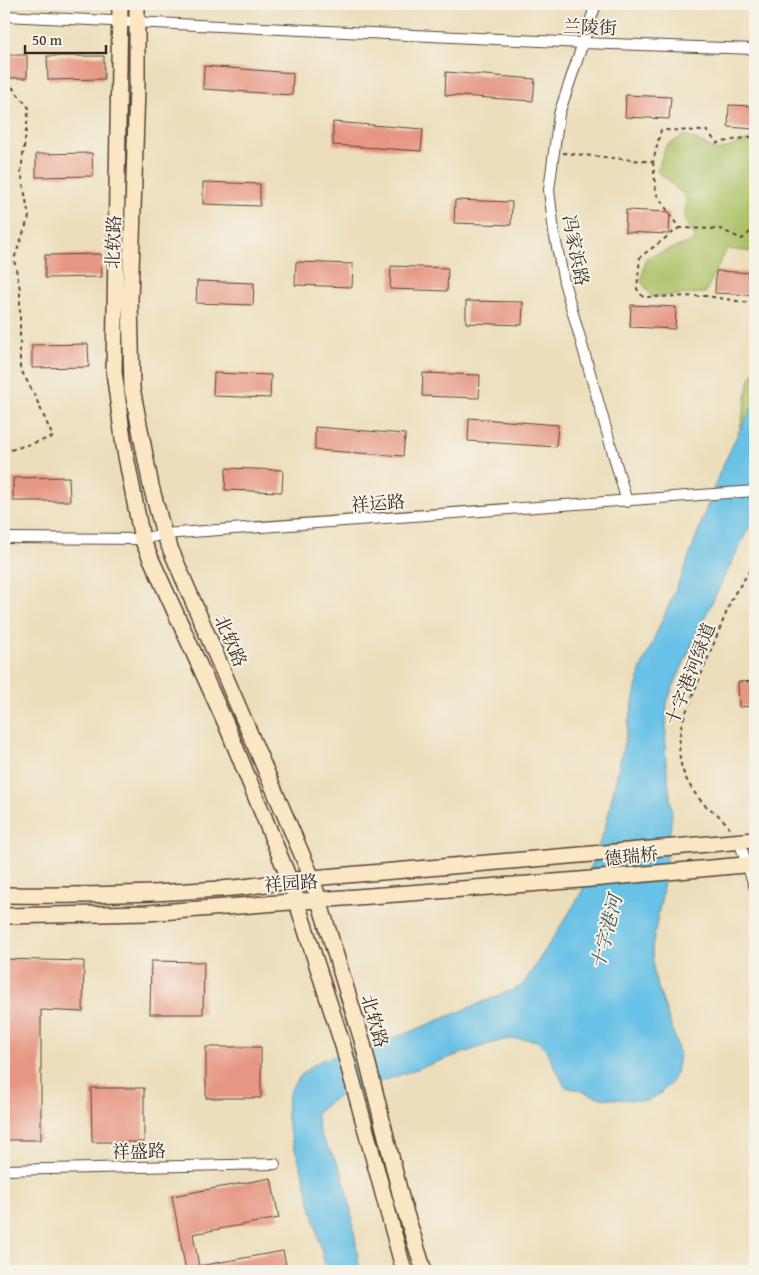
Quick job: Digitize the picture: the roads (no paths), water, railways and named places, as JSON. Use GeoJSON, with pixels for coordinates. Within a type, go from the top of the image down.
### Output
{"type":"FeatureCollection","features":[{"type":"Feature","properties":{"kind":"street","name":"北软路"},"geometry":{"type":"LineString","coordinates":[[120,4],[114,372],[124,446],[142,539],[226,724],[290,880],[343,1046],[404,1271]]}},
{"type":"Feature","properties":{"kind":"street","name":"北软路"},"geometry":{"type":"LineString","coordinates":[[137,4],[137,88],[130,300],[132,388],[151,486],[164,534],[312,878],[362,1040],[402,1201],[424,1271]]}},
{"type":"Feature","properties":{"kind":"street","name":"冯家浜路"},"geometry":{"type":"LineString","coordinates":[[596,4],[559,114],[549,190],[554,232],[564,282],[627,502]]}},
{"type":"Feature","properties":{"kind":"street","name":"兰陵街"},"geometry":{"type":"LineString","coordinates":[[4,16],[582,43],[755,49]]}},
{"type":"Feature","properties":{"kind":"street","name":"祥运路"},"geometry":{"type":"LineString","coordinates":[[4,538],[142,539],[164,534],[627,502],[755,491]]}},
{"type":"Feature","properties":{"kind":"street"},"geometry":{"type":"LineString","coordinates":[[755,840],[739,841],[751,864],[755,888]]}},
{"type":"Feature","properties":{"kind":"street","name":"德瑞桥"},"geometry":{"type":"LineString","coordinates":[[578,856],[739,841]]}},
{"type":"Feature","properties":{"kind":"street","name":"祥园路"},"geometry":{"type":"LineString","coordinates":[[4,896],[147,894],[578,856]]}},
{"type":"Feature","properties":{"kind":"street","name":"德瑞桥"},"geometry":{"type":"LineString","coordinates":[[580,880],[751,864]]}},
{"type":"Feature","properties":{"kind":"street","name":"祥园路"},"geometry":{"type":"LineString","coordinates":[[4,916],[147,913],[580,880]]}},
{"type":"Feature","properties":{"kind":"street","name":"祥盛路"},"geometry":{"type":"LineString","coordinates":[[4,1170],[275,1164]]}},
{"type":"Feature","properties":{"kind":"water","name":"十字港河"},"geometry":{"type":"Polygon","coordinates":[[[755,404],[755,515],[698,631],[667,701],[665,752],[672,815],[662,895],[652,947],[654,975],[676,1041],[679,1056],[676,1073],[670,1084],[661,1093],[647,1101],[601,1098],[565,1087],[546,1050],[537,1041],[509,1039],[492,1043],[339,1096],[317,1113],[317,1122],[319,1130],[343,1176],[351,1212],[360,1271],[326,1271],[303,1174],[287,1121],[287,1103],[291,1089],[304,1072],[322,1060],[405,1034],[522,986],[581,894],[606,825],[640,671],[685,568],[719,474],[740,429],[755,404]]]}}]}
